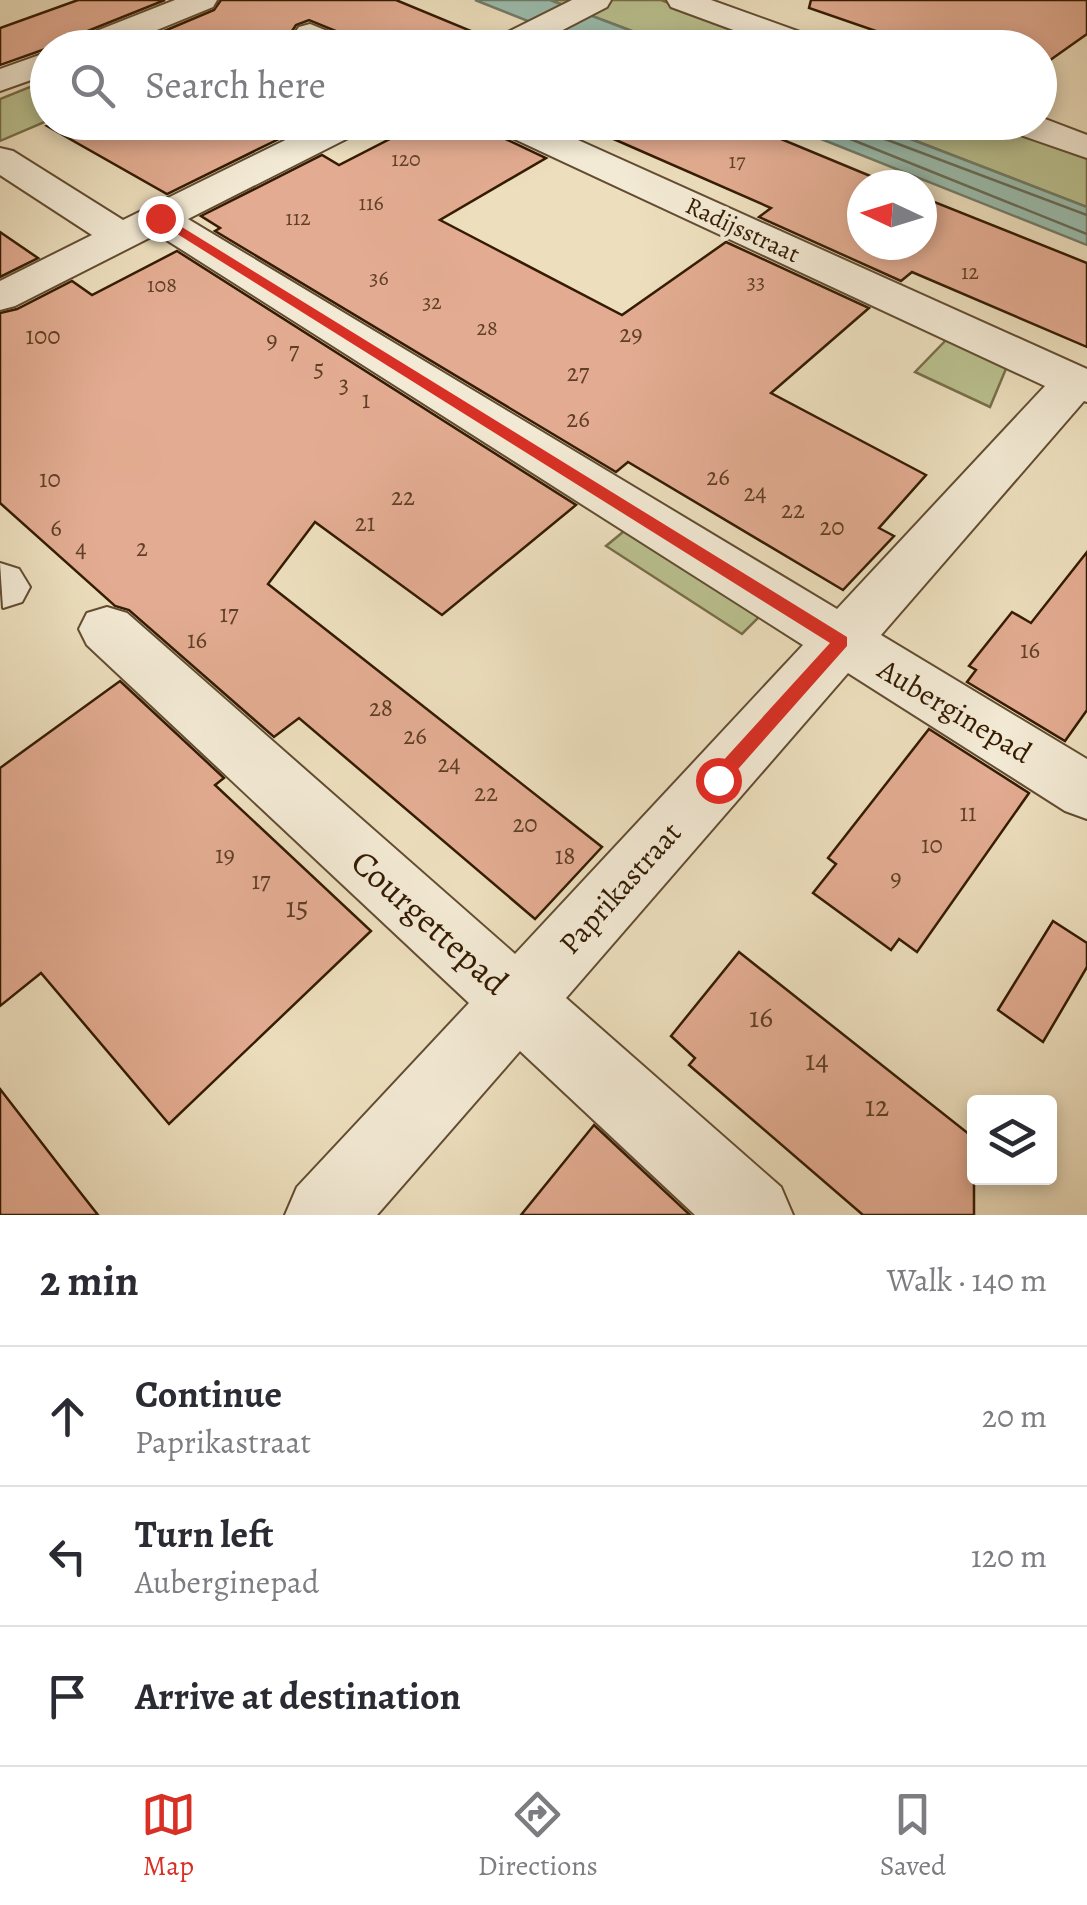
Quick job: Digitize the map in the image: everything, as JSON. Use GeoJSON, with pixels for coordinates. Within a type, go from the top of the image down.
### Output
{"type":"FeatureCollection","features":[{"type":"Feature","properties":{"kind":"street"},"geometry":{"type":"LineString","coordinates":[[128,30],[202,0]]}},
{"type":"Feature","properties":{"kind":"street"},"geometry":{"type":"LineString","coordinates":[[537,30],[596,0]]}},
{"type":"Feature","properties":{"kind":"street"},"geometry":{"type":"LineString","coordinates":[[682,0],[763,30]]}},
{"type":"Feature","properties":{"kind":"street"},"geometry":{"type":"LineString","coordinates":[[0,80],[30,69]]}},
{"type":"Feature","properties":{"kind":"street"},"geometry":{"type":"LineString","coordinates":[[1057,136],[1087,147]]}},
{"type":"Feature","properties":{"kind":"street"},"geometry":{"type":"LineString","coordinates":[[0,297],[315,140]]}},
{"type":"Feature","properties":{"kind":"street","name":"Radijsstraat"},"geometry":{"type":"LineString","coordinates":[[547,140],[1081,385]]}},
{"type":"Feature","properties":{"kind":"street","name":"Auberginepad"},"geometry":{"type":"LineString","coordinates":[[0,159],[141,227],[1087,792]]}},
{"type":"Feature","properties":{"kind":"street","name":"Paprikastraat"},"geometry":{"type":"LineString","coordinates":[[325,1215],[841,642],[1081,385]]}},
{"type":"Feature","properties":{"kind":"street","name":"Courgettepad"},"geometry":{"type":"LineString","coordinates":[[107,629],[753,1215]]}},
{"type":"Feature","properties":{"kind":"green space"},"geometry":{"type":"Polygon","coordinates":[[[550,0],[661,0],[743,30],[629,30],[550,0]]]}},
{"type":"Feature","properties":{"kind":"green space"},"geometry":{"type":"Polygon","coordinates":[[[30,87],[30,128],[0,141],[0,99],[30,87]]]}},
{"type":"Feature","properties":{"kind":"green space"},"geometry":{"type":"Polygon","coordinates":[[[913,140],[1038,140],[1087,158],[1087,207],[913,140]]]}},
{"type":"Feature","properties":{"kind":"green space"},"geometry":{"type":"Polygon","coordinates":[[[949,337],[1008,364],[990,407],[915,372],[949,337]]]}},
{"type":"Feature","properties":{"kind":"green space"},"geometry":{"type":"Polygon","coordinates":[[[629,527],[764,612],[742,634],[606,546],[629,527]]]}},
{"type":"Feature","properties":{"kind":"water"},"geometry":{"type":"Polygon","coordinates":[[[475,0],[550,0],[629,30],[551,30],[475,0]]]}},
{"type":"Feature","properties":{"kind":"water"},"geometry":{"type":"Polygon","coordinates":[[[824,140],[913,140],[1087,207],[1087,245],[937,185],[937,170],[899,170],[824,140]]]}},
{"type":"Feature","properties":{"kind":"building"},"geometry":{"type":"Polygon","coordinates":[[[78,0],[165,0],[90,30],[30,30],[30,54],[0,65],[0,28],[78,0]]]}},
{"type":"Feature","properties":{"kind":"building"},"geometry":{"type":"Polygon","coordinates":[[[221,0],[396,0],[469,30],[333,30],[309,20],[293,30],[167,30],[214,10],[221,0]]]}},
{"type":"Feature","properties":{"kind":"building"},"geometry":{"type":"Polygon","coordinates":[[[811,0],[1087,0],[1087,34],[1057,55],[1057,30],[873,30],[809,8],[811,0]]]}},
{"type":"Feature","properties":{"kind":"building"},"geometry":{"type":"Polygon","coordinates":[[[72,140],[277,140],[167,194],[72,140]]]}},
{"type":"Feature","properties":{"kind":"building"},"geometry":{"type":"Polygon","coordinates":[[[388,140],[508,140],[546,158],[440,220],[622,315],[726,242],[869,308],[771,393],[926,475],[879,528],[894,536],[843,590],[628,462],[616,472],[215,231],[220,228],[201,216],[322,155],[339,165],[388,140]]]}},
{"type":"Feature","properties":{"kind":"building"},"geometry":{"type":"Polygon","coordinates":[[[616,140],[783,140],[856,170],[847,170],[847,257],[759,217],[771,208],[616,140]]]}},
{"type":"Feature","properties":{"kind":"building"},"geometry":{"type":"Polygon","coordinates":[[[937,203],[1087,263],[1087,347],[912,272],[901,281],[854,260],[937,260],[937,203]]]}},
{"type":"Feature","properties":{"kind":"building"},"geometry":{"type":"Polygon","coordinates":[[[0,232],[38,258],[0,277],[0,232]]]}},
{"type":"Feature","properties":{"kind":"building"},"geometry":{"type":"Polygon","coordinates":[[[177,251],[576,505],[442,615],[315,522],[268,584],[602,847],[535,919],[299,718],[274,737],[129,610],[115,606],[0,503],[0,313],[17,309],[72,281],[92,295],[177,251]]]}},
{"type":"Feature","properties":{"kind":"building"},"geometry":{"type":"Polygon","coordinates":[[[1087,552],[1087,710],[1065,741],[967,682],[976,670],[969,666],[1012,612],[1031,623],[1087,552]]]}},
{"type":"Feature","properties":{"kind":"building"},"geometry":{"type":"Polygon","coordinates":[[[120,681],[224,778],[215,785],[371,931],[169,1124],[41,973],[0,1006],[0,768],[120,681]]]}},
{"type":"Feature","properties":{"kind":"building"},"geometry":{"type":"Polygon","coordinates":[[[929,729],[1029,793],[917,952],[899,939],[891,950],[813,893],[836,864],[828,858],[929,729]]]}},
{"type":"Feature","properties":{"kind":"building"},"geometry":{"type":"Polygon","coordinates":[[[1053,921],[1087,943],[1087,967],[1043,1042],[998,1010],[1053,921]]]}},
{"type":"Feature","properties":{"kind":"building"},"geometry":{"type":"Polygon","coordinates":[[[739,952],[967,1132],[967,1185],[974,1185],[974,1215],[863,1215],[689,1065],[695,1058],[671,1036],[739,952]]]}},
{"type":"Feature","properties":{"kind":"building"},"geometry":{"type":"Polygon","coordinates":[[[0,1089],[65,1173],[98,1215],[0,1215],[0,1089]]]}},
{"type":"Feature","properties":{"kind":"building"},"geometry":{"type":"Polygon","coordinates":[[[594,1125],[690,1215],[521,1215],[594,1125]]]}},
{"type":"Feature","properties":{"kind":"route"},"geometry":{"type":"LineString","coordinates":[[160,218],[841,642],[718,780]]}}]}
